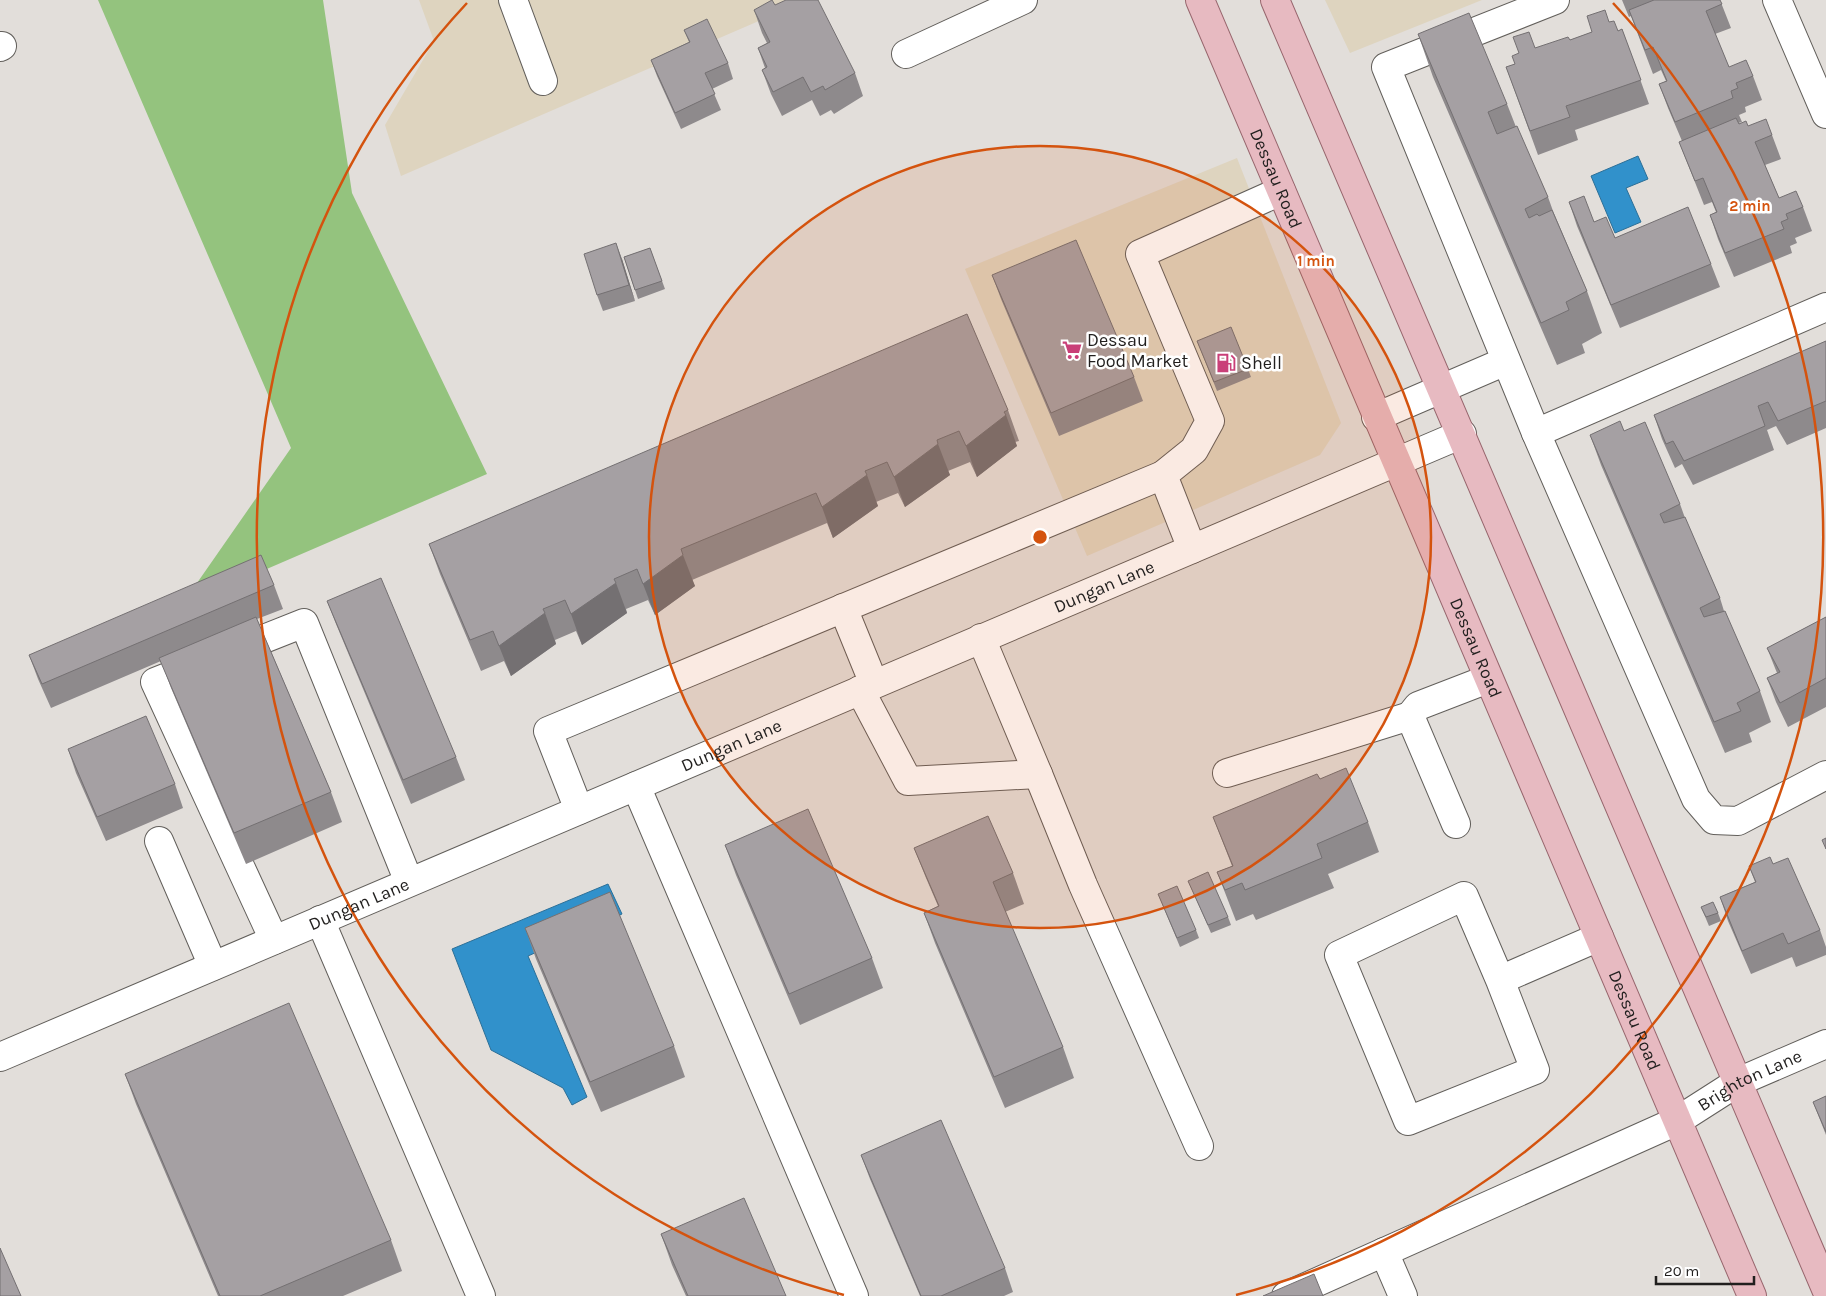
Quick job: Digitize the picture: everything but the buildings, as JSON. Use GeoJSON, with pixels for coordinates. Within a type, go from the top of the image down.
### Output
{"type":"FeatureCollection","features":[{"type":"Feature","properties":{"kind":"main road","name":"Dessau Road"},"geometry":{"type":"LineString","coordinates":[[1200,0],[1752,1296]]}},
{"type":"Feature","properties":{"kind":"main road"},"geometry":{"type":"LineString","coordinates":[[1275,0],[1826,1289]]}},
{"type":"Feature","properties":{"kind":"street"},"geometry":{"type":"LineString","coordinates":[[513,0],[543,81]]}},
{"type":"Feature","properties":{"kind":"street"},"geometry":{"type":"LineString","coordinates":[[906,54],[1024,0]]}},
{"type":"Feature","properties":{"kind":"street"},"geometry":{"type":"LineString","coordinates":[[1555,0],[1386,67],[1536,433],[1696,799],[1714,820],[1738,821],[1826,775]]}},
{"type":"Feature","properties":{"kind":"street"},"geometry":{"type":"LineString","coordinates":[[1777,0],[1826,114]]}},
{"type":"Feature","properties":{"kind":"street"},"geometry":{"type":"LineString","coordinates":[[579,810],[548,731],[1163,475],[1194,450],[1210,421],[1140,254],[1281,191]]}},
{"type":"Feature","properties":{"kind":"street"},"geometry":{"type":"LineString","coordinates":[[1536,433],[1826,307]]}},
{"type":"Feature","properties":{"kind":"street"},"geometry":{"type":"LineString","coordinates":[[1376,417],[1506,360]]}},
{"type":"Feature","properties":{"kind":"street","name":"Dungan Lane"},"geometry":{"type":"LineString","coordinates":[[0,1057],[1462,434]]}},
{"type":"Feature","properties":{"kind":"street"},"geometry":{"type":"LineString","coordinates":[[1163,475],[1192,549]]}},
{"type":"Feature","properties":{"kind":"street"},"geometry":{"type":"LineString","coordinates":[[843,608],[867,687],[908,781],[1038,774]]}},
{"type":"Feature","properties":{"kind":"street"},"geometry":{"type":"LineString","coordinates":[[274,940],[154,682],[304,623],[409,882]]}},
{"type":"Feature","properties":{"kind":"street"},"geometry":{"type":"LineString","coordinates":[[981,638],[1083,885],[1199,1146]]}},
{"type":"Feature","properties":{"kind":"street"},"geometry":{"type":"LineString","coordinates":[[1227,773],[1410,716],[1418,706],[1488,679]]}},
{"type":"Feature","properties":{"kind":"street"},"geometry":{"type":"LineString","coordinates":[[1410,716],[1456,824]]}},
{"type":"Feature","properties":{"kind":"street"},"geometry":{"type":"LineString","coordinates":[[636,786],[854,1296]]}},
{"type":"Feature","properties":{"kind":"street"},"geometry":{"type":"LineString","coordinates":[[159,841],[213,966]]}},
{"type":"Feature","properties":{"kind":"street"},"geometry":{"type":"LineString","coordinates":[[1464,896],[1500,980],[1535,1070],[1408,1121],[1339,955],[1464,896]]}},
{"type":"Feature","properties":{"kind":"street"},"geometry":{"type":"LineString","coordinates":[[320,920],[481,1296]]}},
{"type":"Feature","properties":{"kind":"street"},"geometry":{"type":"LineString","coordinates":[[1500,980],[1599,937]]}},
{"type":"Feature","properties":{"kind":"street","name":"Brighton Lane"},"geometry":{"type":"LineString","coordinates":[[1286,1296],[1677,1120],[1738,1082],[1826,1044]]}},
{"type":"Feature","properties":{"kind":"street"},"geometry":{"type":"LineString","coordinates":[[1384,1252],[1403,1296]]}},
{"type":"Feature","properties":{"kind":"shaded area"},"geometry":{"type":"Polygon","coordinates":[[[419,0],[807,0],[401,176],[385,125],[434,41],[419,0]]]}},
{"type":"Feature","properties":{"kind":"shaded area"},"geometry":{"type":"Polygon","coordinates":[[[1325,0],[1482,0],[1350,53],[1325,0]]]}},
{"type":"Feature","properties":{"kind":"shaded area"},"geometry":{"type":"Polygon","coordinates":[[[1237,158],[1341,423],[1320,455],[1087,556],[965,269],[1237,158]]]}},
{"type":"Feature","properties":{"kind":"green space"},"geometry":{"type":"Polygon","coordinates":[[[98,0],[323,0],[352,193],[487,474],[181,606],[291,448],[98,0]]]}},
{"type":"Feature","properties":{"kind":"water"},"geometry":{"type":"Polygon","coordinates":[[[1638,156],[1648,179],[1626,188],[1641,222],[1615,233],[1591,176],[1638,156]]]}},
{"type":"Feature","properties":{"kind":"water"},"geometry":{"type":"Polygon","coordinates":[[[608,884],[622,914],[528,956],[587,1097],[572,1105],[563,1088],[491,1050],[452,949],[608,884]]]}},
{"type":"Feature","properties":{"kind":"place","name":"Dessau Food Market"},"geometry":{"type":"Point","coordinates":[1072,350]}},
{"type":"Feature","properties":{"kind":"place","name":"Shell"},"geometry":{"type":"Point","coordinates":[1226,363]}}]}
